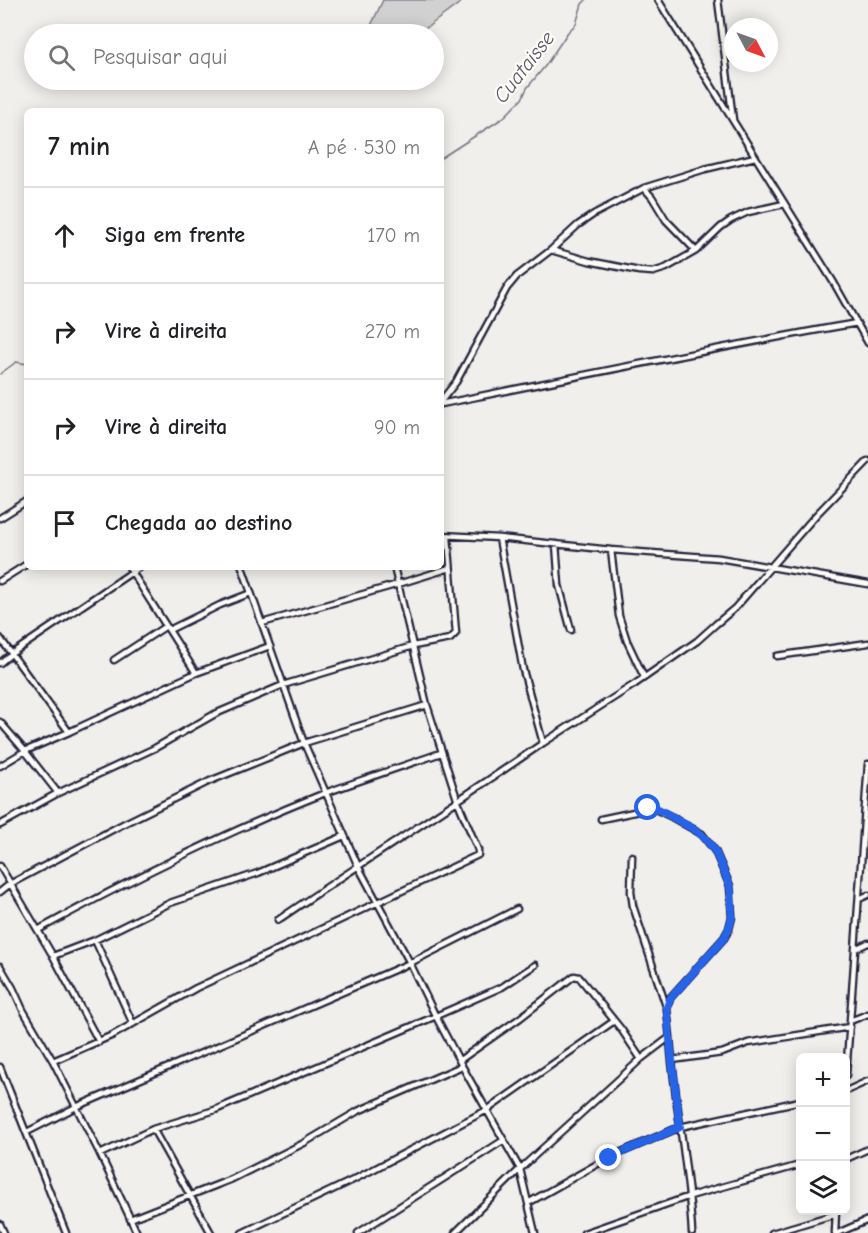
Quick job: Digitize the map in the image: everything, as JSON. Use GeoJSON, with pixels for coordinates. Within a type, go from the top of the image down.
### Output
{"type":"FeatureCollection","features":[{"type":"Feature","properties":{"kind":"street"},"geometry":{"type":"LineString","coordinates":[[658,0],[868,343]]}},
{"type":"Feature","properties":{"kind":"street"},"geometry":{"type":"LineString","coordinates":[[718,0],[734,122]]}},
{"type":"Feature","properties":{"kind":"street"},"geometry":{"type":"LineString","coordinates":[[444,398],[456,382],[507,288],[517,276],[551,250],[578,225],[644,188],[705,169],[755,157]]}},
{"type":"Feature","properties":{"kind":"street"},"geometry":{"type":"LineString","coordinates":[[644,188],[666,220],[696,251]]}},
{"type":"Feature","properties":{"kind":"street"},"geometry":{"type":"LineString","coordinates":[[551,250],[589,261],[653,272],[666,268],[696,251],[731,220],[748,212],[784,204]]}},
{"type":"Feature","properties":{"kind":"street"},"geometry":{"type":"LineString","coordinates":[[444,401],[857,323]]}},
{"type":"Feature","properties":{"kind":"street"},"geometry":{"type":"LineString","coordinates":[[278,920],[697,641],[735,608],[868,461]]}},
{"type":"Feature","properties":{"kind":"street"},"geometry":{"type":"LineString","coordinates":[[0,518],[24,503]]}},
{"type":"Feature","properties":{"kind":"street"},"geometry":{"type":"LineString","coordinates":[[444,536],[499,538],[719,558],[868,584]]}},
{"type":"Feature","properties":{"kind":"street"},"geometry":{"type":"LineString","coordinates":[[0,825],[58,793],[155,748],[215,714],[283,685],[413,646],[450,639],[456,633],[448,537]]}},
{"type":"Feature","properties":{"kind":"street"},"geometry":{"type":"LineString","coordinates":[[499,538],[523,670],[543,743]]}},
{"type":"Feature","properties":{"kind":"street"},"geometry":{"type":"LineString","coordinates":[[556,544],[559,585],[571,630]]}},
{"type":"Feature","properties":{"kind":"street"},"geometry":{"type":"LineString","coordinates":[[612,550],[619,616],[630,648],[644,677]]}},
{"type":"Feature","properties":{"kind":"street"},"geometry":{"type":"LineString","coordinates":[[0,581],[24,566]]}},
{"type":"Feature","properties":{"kind":"street"},"geometry":{"type":"LineString","coordinates":[[444,570],[450,568]]}},
{"type":"Feature","properties":{"kind":"street"},"geometry":{"type":"LineString","coordinates":[[0,663],[131,570],[196,672]]}},
{"type":"Feature","properties":{"kind":"street"},"geometry":{"type":"LineString","coordinates":[[243,570],[304,743],[344,836],[462,1066],[520,1169],[535,1233]]}},
{"type":"Feature","properties":{"kind":"street"},"geometry":{"type":"LineString","coordinates":[[53,1061],[99,1042],[196,988],[478,855],[441,753],[395,570]]}},
{"type":"Feature","properties":{"kind":"street"},"geometry":{"type":"LineString","coordinates":[[262,623],[444,570]]}},
{"type":"Feature","properties":{"kind":"street"},"geometry":{"type":"LineString","coordinates":[[114,660],[168,628],[251,593]]}},
{"type":"Feature","properties":{"kind":"street"},"geometry":{"type":"LineString","coordinates":[[0,638],[69,732]]}},
{"type":"Feature","properties":{"kind":"street"},"geometry":{"type":"LineString","coordinates":[[777,656],[868,643]]}},
{"type":"Feature","properties":{"kind":"street"},"geometry":{"type":"LineString","coordinates":[[0,766],[25,751],[196,672],[270,646]]}},
{"type":"Feature","properties":{"kind":"street"},"geometry":{"type":"LineString","coordinates":[[0,892],[10,884],[125,823],[200,786],[304,743],[427,705]]}},
{"type":"Feature","properties":{"kind":"street"},"geometry":{"type":"LineString","coordinates":[[0,722],[58,793]]}},
{"type":"Feature","properties":{"kind":"street"},"geometry":{"type":"LineString","coordinates":[[38,930],[169,861],[235,831],[326,793],[441,753]]}},
{"type":"Feature","properties":{"kind":"street"},"geometry":{"type":"LineString","coordinates":[[848,1053],[868,764]]}},
{"type":"Feature","properties":{"kind":"street"},"geometry":{"type":"LineString","coordinates":[[601,819],[648,808],[658,809],[697,831],[706,839],[715,851],[730,886],[732,917],[724,938],[672,996],[667,1009]]}},
{"type":"Feature","properties":{"kind":"street"},"geometry":{"type":"LineString","coordinates":[[53,956],[95,940],[170,903],[258,873],[344,836]]}},
{"type":"Feature","properties":{"kind":"street"},"geometry":{"type":"LineString","coordinates":[[632,856],[633,906],[667,1009],[690,1196],[692,1233]]}},
{"type":"Feature","properties":{"kind":"street"},"geometry":{"type":"LineString","coordinates":[[0,866],[53,956],[99,1042]]}},
{"type":"Feature","properties":{"kind":"street"},"geometry":{"type":"LineString","coordinates":[[859,899],[868,895]]}},
{"type":"Feature","properties":{"kind":"street"},"geometry":{"type":"LineString","coordinates":[[27,1132],[76,1107],[410,963],[517,909]]}},
{"type":"Feature","properties":{"kind":"street"},"geometry":{"type":"LineString","coordinates":[[95,940],[133,1024]]}},
{"type":"Feature","properties":{"kind":"street"},"geometry":{"type":"LineString","coordinates":[[855,949],[868,943]]}},
{"type":"Feature","properties":{"kind":"street"},"geometry":{"type":"LineString","coordinates":[[100,1154],[153,1129],[215,1110],[436,1016],[502,987],[535,965]]}},
{"type":"Feature","properties":{"kind":"street"},"geometry":{"type":"LineString","coordinates":[[0,966],[53,1061],[137,1233]]}},
{"type":"Feature","properties":{"kind":"street"},"geometry":{"type":"LineString","coordinates":[[459,1060],[520,1018],[574,976],[579,977],[621,1029],[641,1059]]}},
{"type":"Feature","properties":{"kind":"street"},"geometry":{"type":"LineString","coordinates":[[672,1060],[722,1053],[748,1043],[850,1024],[868,1014]]}},
{"type":"Feature","properties":{"kind":"street"},"geometry":{"type":"LineString","coordinates":[[243,1233],[353,1180],[487,1110],[614,1021]]}},
{"type":"Feature","properties":{"kind":"street"},"geometry":{"type":"LineString","coordinates":[[455,1233],[520,1169],[641,1059],[670,1037]]}},
{"type":"Feature","properties":{"kind":"street"},"geometry":{"type":"LineString","coordinates":[[130,1219],[232,1179],[304,1143],[358,1112],[462,1066]]}},
{"type":"Feature","properties":{"kind":"street"},"geometry":{"type":"LineString","coordinates":[[0,1067],[66,1233]]}},
{"type":"Feature","properties":{"kind":"street"},"geometry":{"type":"LineString","coordinates":[[850,1089],[868,1081]]}},
{"type":"Feature","properties":{"kind":"street"},"geometry":{"type":"LineString","coordinates":[[528,1203],[609,1158],[680,1127],[796,1102]]}},
{"type":"Feature","properties":{"kind":"street"},"geometry":{"type":"LineString","coordinates":[[153,1129],[211,1233]]}},
{"type":"Feature","properties":{"kind":"street"},"geometry":{"type":"LineString","coordinates":[[358,1233],[504,1140]]}},
{"type":"Feature","properties":{"kind":"street"},"geometry":{"type":"LineString","coordinates":[[850,1157],[868,1149]]}},
{"type":"Feature","properties":{"kind":"street"},"geometry":{"type":"LineString","coordinates":[[584,1233],[690,1196],[796,1166]]}},
{"type":"Feature","properties":{"kind":"street"},"geometry":{"type":"LineString","coordinates":[[772,1233],[827,1215]]}},
{"type":"Feature","properties":{"kind":"street"},"geometry":{"type":"LineString","coordinates":[[836,1215],[837,1233],[868,1220]]}},
{"type":"Feature","properties":{"kind":"street"},"geometry":{"type":"LineString","coordinates":[[0,1224],[4,1233]]}},
{"type":"Feature","properties":{"kind":"shaded area"},"geometry":{"type":"Polygon","coordinates":[[[383,0],[464,0],[432,24],[372,24],[383,0]]]}},
{"type":"Feature","properties":{"kind":"waterway","name":"Cuataisse"},"geometry":{"type":"LineString","coordinates":[[444,156],[503,118],[522,99],[527,88],[576,24],[582,4],[586,0]]}},
{"type":"Feature","properties":{"kind":"waterway","name":"Cuataisse"},"geometry":{"type":"LineString","coordinates":[[0,374],[16,362],[24,363]]}},
{"type":"Feature","properties":{"kind":"route"},"geometry":{"type":"LineString","coordinates":[[609,1158],[680,1127],[667,1009],[672,996],[724,938],[732,917],[730,886],[711,844],[697,831],[658,809],[648,808]]}}]}
